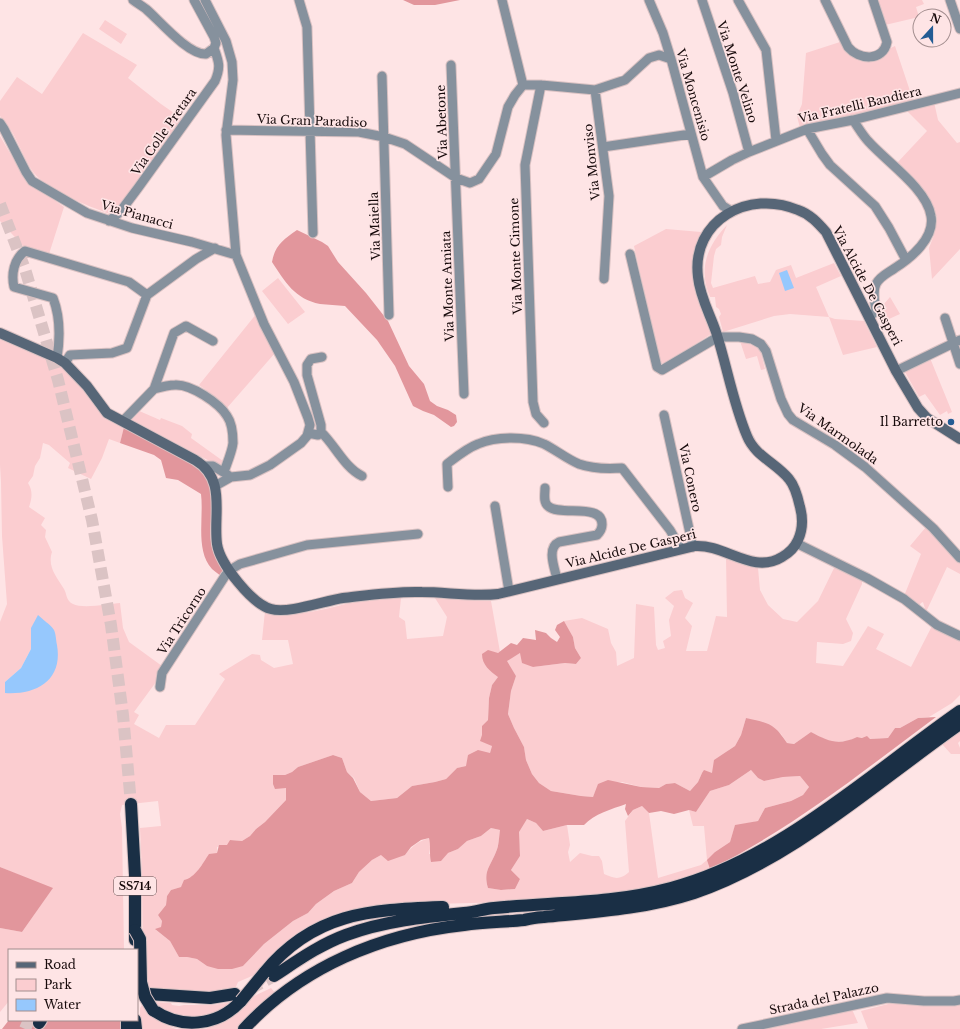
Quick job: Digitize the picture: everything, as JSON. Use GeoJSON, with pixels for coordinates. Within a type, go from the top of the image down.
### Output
{"type":"FeatureCollection","features":[{"type":"Feature","properties":{"kind":"highway"},"geometry":{"type":"LineString","coordinates":[[244,1029],[271,1003],[299,982],[325,966],[362,949],[402,936],[434,929],[463,925],[617,910],[678,898],[730,879],[758,865],[825,810],[945,728],[960,711]]}},
{"type":"Feature","properties":{"kind":"highway"},"geometry":{"type":"LineString","coordinates":[[945,728],[960,724]]}},
{"type":"Feature","properties":{"kind":"highway","name":"SS714"},"geometry":{"type":"LineString","coordinates":[[131,804],[133,828],[135,949]]}},
{"type":"Feature","properties":{"kind":"highway"},"geometry":{"type":"LineString","coordinates":[[135,930],[140,939],[140,982],[145,997],[153,1010],[160,1017],[173,1024],[181,1026],[203,1025],[229,1012],[238,998],[269,975],[325,944],[346,935],[394,921],[475,912],[492,908],[607,900],[638,896],[697,880],[786,842]]}},
{"type":"Feature","properties":{"kind":"highway"},"geometry":{"type":"LineString","coordinates":[[269,975],[281,954],[303,937],[324,925],[347,917],[374,911],[406,909],[474,906],[492,908]]}},
{"type":"Feature","properties":{"kind":"highway"},"geometry":{"type":"LineString","coordinates":[[369,928],[446,920],[524,916],[541,917]]}},
{"type":"Feature","properties":{"kind":"highway"},"geometry":{"type":"LineString","coordinates":[[148,994],[210,998],[238,998]]}},
{"type":"Feature","properties":{"kind":"street"},"geometry":{"type":"LineString","coordinates":[[133,0],[145,8],[169,32],[200,54],[206,54],[214,48]]}},
{"type":"Feature","properties":{"kind":"street","name":"Via Colle Pretara"},"geometry":{"type":"LineString","coordinates":[[109,221],[120,212],[138,188],[215,81],[220,68],[214,48],[216,43],[214,37],[194,0]]}},
{"type":"Feature","properties":{"kind":"street"},"geometry":{"type":"LineString","coordinates":[[203,466],[213,466],[228,475],[250,475],[270,465],[298,446],[308,433],[310,426],[294,382],[264,324],[236,255],[226,130],[233,85],[232,62],[226,41],[205,0]]}},
{"type":"Feature","properties":{"kind":"street"},"geometry":{"type":"LineString","coordinates":[[298,0],[307,27],[313,232]]}},
{"type":"Feature","properties":{"kind":"street"},"geometry":{"type":"LineString","coordinates":[[502,0],[523,85],[541,85],[595,90],[625,80],[649,58],[659,54],[671,59]]}},
{"type":"Feature","properties":{"kind":"street","name":"Via Moncenisio"},"geometry":{"type":"LineString","coordinates":[[649,0],[663,33],[671,59],[703,177],[723,206],[732,210]]}},
{"type":"Feature","properties":{"kind":"street","name":"Via Monte Velino"},"geometry":{"type":"LineString","coordinates":[[702,0],[733,92],[749,152]]}},
{"type":"Feature","properties":{"kind":"street"},"geometry":{"type":"LineString","coordinates":[[738,0],[766,50],[776,140]]}},
{"type":"Feature","properties":{"kind":"street"},"geometry":{"type":"LineString","coordinates":[[825,0],[848,47],[852,52],[868,57],[881,54],[886,47],[886,42],[873,0]]}},
{"type":"Feature","properties":{"kind":"street"},"geometry":{"type":"LineString","coordinates":[[950,0],[960,29]]}},
{"type":"Feature","properties":{"kind":"street","name":"Via Abetone"},"geometry":{"type":"LineString","coordinates":[[451,65],[456,178]]}},
{"type":"Feature","properties":{"kind":"street","name":"Via Maiella"},"geometry":{"type":"LineString","coordinates":[[382,76],[389,315]]}},
{"type":"Feature","properties":{"kind":"street","name":"Via Gran Paradiso"},"geometry":{"type":"LineString","coordinates":[[226,130],[359,132],[384,137],[405,144],[456,178],[470,183],[480,179],[496,154],[508,107],[523,85]]}},
{"type":"Feature","properties":{"kind":"street","name":"Via Monte Cimone"},"geometry":{"type":"LineString","coordinates":[[541,85],[525,165],[533,402],[536,414],[544,423]]}},
{"type":"Feature","properties":{"kind":"street","name":"Via Monviso"},"geometry":{"type":"LineString","coordinates":[[595,90],[609,196],[604,279]]}},
{"type":"Feature","properties":{"kind":"street","name":"Via Fratelli Bandiera"},"geometry":{"type":"LineString","coordinates":[[703,177],[749,152],[776,140],[807,129],[853,120],[960,94]]}},
{"type":"Feature","properties":{"kind":"street"},"geometry":{"type":"LineString","coordinates":[[853,120],[868,142],[920,192],[932,217],[929,232],[922,244],[906,260],[879,280],[874,290],[876,311],[869,317]]}},
{"type":"Feature","properties":{"kind":"street","name":"Via Pianacci"},"geometry":{"type":"LineString","coordinates":[[0,123],[26,172],[32,180],[87,213],[109,221],[216,248],[236,255]]}},
{"type":"Feature","properties":{"kind":"street"},"geometry":{"type":"LineString","coordinates":[[807,129],[830,165],[875,206],[906,260]]}},
{"type":"Feature","properties":{"kind":"street"},"geometry":{"type":"LineString","coordinates":[[603,147],[691,134]]}},
{"type":"Feature","properties":{"kind":"street","name":"Via Monte Amiata"},"geometry":{"type":"LineString","coordinates":[[456,178],[464,394]]}},
{"type":"Feature","properties":{"kind":"street","name":"Via Alcide De Gasperi"},"geometry":{"type":"LineString","coordinates":[[0,333],[61,361],[87,386],[107,412],[203,466],[209,473],[215,486],[217,544],[222,559],[252,598],[265,607],[280,611],[334,600],[386,593],[418,592],[488,594],[509,591],[692,547],[707,547],[762,564],[781,558],[792,549],[800,533],[802,518],[793,486],[787,476],[756,450],[750,442],[742,422],[718,337],[700,290],[698,277],[697,262],[708,231],[717,220],[732,210],[748,205],[774,203],[799,210],[813,219],[826,232],[896,371],[923,413],[960,439]]}},
{"type":"Feature","properties":{"kind":"street"},"geometry":{"type":"LineString","coordinates":[[147,295],[129,282],[25,251],[18,256],[14,270],[14,287],[53,298],[56,307],[61,361],[70,355],[112,353],[127,348],[147,295],[196,259],[216,248]]}},
{"type":"Feature","properties":{"kind":"street"},"geometry":{"type":"LineString","coordinates":[[630,254],[657,367],[659,369],[662,370],[718,337]]}},
{"type":"Feature","properties":{"kind":"street"},"geometry":{"type":"LineString","coordinates":[[945,318],[957,342],[960,364]]}},
{"type":"Feature","properties":{"kind":"street"},"geometry":{"type":"LineString","coordinates":[[123,421],[154,389],[174,333],[186,326],[213,341]]}},
{"type":"Feature","properties":{"kind":"street","name":"Via Marmolada"},"geometry":{"type":"LineString","coordinates":[[718,337],[746,337],[761,344],[767,353],[781,399],[788,414],[794,420],[835,445],[865,466],[932,528],[960,558]]}},
{"type":"Feature","properties":{"kind":"street"},"geometry":{"type":"LineString","coordinates":[[896,371],[957,342]]}},
{"type":"Feature","properties":{"kind":"street"},"geometry":{"type":"LineString","coordinates":[[322,356],[311,359],[306,369],[307,378],[320,421],[321,432],[330,440],[348,466],[362,476]]}},
{"type":"Feature","properties":{"kind":"street"},"geometry":{"type":"LineString","coordinates":[[154,389],[176,385],[185,386],[201,394],[217,405],[224,412],[231,423],[233,444],[228,475],[215,486]]}},
{"type":"Feature","properties":{"kind":"street","name":"Via Conero"},"geometry":{"type":"LineString","coordinates":[[664,415],[692,547]]}},
{"type":"Feature","properties":{"kind":"street"},"geometry":{"type":"LineString","coordinates":[[308,433],[316,436],[321,432]]}},
{"type":"Feature","properties":{"kind":"street"},"geometry":{"type":"LineString","coordinates":[[448,487],[446,464],[477,444],[493,440],[514,438],[529,440],[543,444],[578,464],[604,469],[622,468],[670,530],[681,549]]}},
{"type":"Feature","properties":{"kind":"street"},"geometry":{"type":"LineString","coordinates":[[545,488],[545,501],[549,507],[556,510],[593,513],[599,516],[602,523],[600,532],[596,535],[560,542],[555,545],[552,552],[557,579]]}},
{"type":"Feature","properties":{"kind":"street"},"geometry":{"type":"LineString","coordinates":[[494,506],[509,591]]}},
{"type":"Feature","properties":{"kind":"street"},"geometry":{"type":"LineString","coordinates":[[230,570],[240,564],[307,545],[418,534]]}},
{"type":"Feature","properties":{"kind":"street"},"geometry":{"type":"LineString","coordinates":[[796,543],[867,578],[904,599],[937,625],[960,636]]}},
{"type":"Feature","properties":{"kind":"street","name":"Via Tricorno"},"geometry":{"type":"LineString","coordinates":[[160,687],[162,673],[230,570]]}},
{"type":"Feature","properties":{"kind":"street","name":"Strada del Palazzo"},"geometry":{"type":"LineString","coordinates":[[742,1029],[888,998],[924,1001],[960,1000]]}},
{"type":"Feature","properties":{"kind":"green space"},"geometry":{"type":"Polygon","coordinates":[[[877,0],[922,0],[924,4],[916,8],[912,8],[912,19],[885,25],[877,0]]]}},
{"type":"Feature","properties":{"kind":"green space"},"geometry":{"type":"Polygon","coordinates":[[[105,20],[127,34],[121,44],[99,29],[105,20]]]}},
{"type":"Feature","properties":{"kind":"green space"},"geometry":{"type":"Polygon","coordinates":[[[83,33],[137,65],[128,78],[184,120],[119,206],[110,214],[55,190],[37,176],[27,162],[10,128],[0,116],[0,101],[17,77],[42,94],[83,33]]]}},
{"type":"Feature","properties":{"kind":"green space"},"geometry":{"type":"Polygon","coordinates":[[[840,42],[846,49],[865,60],[895,46],[914,103],[800,128],[797,116],[802,104],[806,53],[840,42]]]}},
{"type":"Feature","properties":{"kind":"green space"},"geometry":{"type":"Polygon","coordinates":[[[934,102],[938,120],[957,143],[960,142],[960,249],[932,279],[929,248],[934,235],[937,217],[932,204],[897,163],[927,131],[906,110],[934,102]]]}},
{"type":"Feature","properties":{"kind":"green space"},"geometry":{"type":"Polygon","coordinates":[[[0,136],[25,179],[64,207],[49,254],[24,247],[0,221],[0,136]]]}},
{"type":"Feature","properties":{"kind":"green space"},"geometry":{"type":"Polygon","coordinates":[[[727,225],[722,237],[721,245],[716,249],[714,256],[711,283],[713,288],[755,276],[758,284],[770,282],[776,270],[791,265],[796,278],[834,263],[841,276],[816,287],[829,317],[790,314],[774,316],[723,332],[719,317],[721,314],[719,309],[716,307],[715,297],[710,297],[706,287],[705,267],[706,258],[714,241],[727,225]]]}},
{"type":"Feature","properties":{"kind":"green space"},"geometry":{"type":"Polygon","coordinates":[[[666,229],[701,232],[694,283],[696,295],[711,334],[665,364],[660,362],[634,246],[666,229]]]}},
{"type":"Feature","properties":{"kind":"green space"},"geometry":{"type":"Polygon","coordinates":[[[278,278],[305,312],[288,324],[262,291],[278,278]]]}},
{"type":"Feature","properties":{"kind":"green space"},"geometry":{"type":"Polygon","coordinates":[[[890,297],[900,314],[880,323],[878,317],[882,314],[880,305],[884,304],[890,297]]]}},
{"type":"Feature","properties":{"kind":"green space"},"geometry":{"type":"Polygon","coordinates":[[[257,313],[275,353],[226,409],[214,396],[199,385],[257,313]]]}},
{"type":"Feature","properties":{"kind":"green space"},"geometry":{"type":"Polygon","coordinates":[[[829,317],[835,319],[864,321],[877,347],[843,355],[829,317]]]}},
{"type":"Feature","properties":{"kind":"green space"},"geometry":{"type":"Polygon","coordinates":[[[0,338],[54,362],[67,370],[124,427],[120,443],[109,439],[102,458],[91,479],[68,468],[70,463],[49,445],[43,443],[40,458],[35,466],[33,476],[28,483],[32,495],[29,507],[45,518],[41,525],[46,530],[45,537],[52,552],[52,567],[69,601],[73,604],[83,606],[120,603],[123,628],[129,642],[162,666],[156,675],[156,682],[134,712],[139,715],[134,724],[159,738],[166,725],[195,725],[225,679],[219,674],[252,654],[260,655],[261,660],[274,668],[293,664],[288,640],[262,640],[265,611],[290,614],[302,613],[364,600],[378,598],[401,598],[399,617],[405,621],[407,639],[443,636],[447,617],[435,598],[491,601],[500,652],[498,653],[498,677],[492,685],[489,698],[488,720],[482,727],[482,735],[492,746],[490,753],[466,766],[457,768],[446,779],[412,786],[397,798],[371,801],[360,792],[354,778],[347,772],[342,758],[333,755],[298,767],[285,775],[273,775],[286,787],[286,800],[250,836],[242,841],[230,840],[228,845],[217,847],[217,853],[206,859],[197,872],[181,887],[171,890],[167,896],[166,905],[158,915],[162,921],[161,927],[156,930],[170,941],[179,957],[197,959],[207,966],[243,966],[264,944],[293,921],[308,913],[316,904],[334,891],[352,883],[359,872],[372,860],[381,855],[405,855],[416,844],[429,838],[431,844],[429,854],[448,853],[458,849],[467,841],[481,836],[491,828],[500,830],[497,849],[486,877],[488,888],[501,890],[515,889],[520,879],[511,870],[520,856],[518,832],[527,819],[536,823],[543,831],[567,825],[570,845],[568,852],[570,862],[580,853],[599,856],[602,861],[604,874],[617,878],[629,872],[625,821],[633,810],[642,806],[649,813],[658,878],[701,865],[707,860],[704,826],[693,826],[689,810],[696,812],[710,791],[729,785],[751,770],[758,778],[764,781],[783,777],[800,776],[809,787],[803,795],[791,801],[765,808],[758,821],[735,826],[730,842],[715,852],[710,869],[663,885],[621,893],[515,902],[433,904],[339,915],[259,973],[238,982],[235,989],[210,992],[146,989],[143,976],[140,828],[161,826],[158,801],[122,805],[120,814],[122,828],[124,949],[8,949],[8,1002],[0,1012],[0,928],[22,932],[52,889],[0,867],[0,622],[7,604],[2,536],[0,338]],[[31,628],[31,649],[21,668],[5,682],[37,688],[31,628]]]}},
{"type":"Feature","properties":{"kind":"green space"},"geometry":{"type":"Polygon","coordinates":[[[740,341],[756,346],[761,353],[765,369],[761,370],[757,356],[746,359],[740,341]]]}},
{"type":"Feature","properties":{"kind":"green space"},"geometry":{"type":"Polygon","coordinates":[[[930,358],[952,412],[948,414],[947,411],[940,415],[925,394],[919,397],[905,372],[930,358]]]}},
{"type":"Feature","properties":{"kind":"green space"},"geometry":{"type":"Polygon","coordinates":[[[137,410],[160,420],[161,418],[182,426],[192,434],[191,438],[223,461],[220,466],[126,420],[137,410]]]}},
{"type":"Feature","properties":{"kind":"green space"},"geometry":{"type":"Polygon","coordinates":[[[926,527],[960,562],[960,574],[947,567],[926,612],[923,602],[918,607],[904,596],[921,554],[910,546],[926,527]]]}},
{"type":"Feature","properties":{"kind":"green space"},"geometry":{"type":"Polygon","coordinates":[[[726,557],[758,568],[760,590],[768,605],[783,619],[797,622],[818,601],[836,564],[862,577],[862,584],[846,619],[853,633],[851,641],[843,644],[817,642],[816,663],[843,666],[868,626],[884,634],[876,649],[911,667],[932,626],[960,640],[960,695],[952,703],[929,717],[918,718],[900,728],[895,728],[888,738],[870,739],[857,737],[849,741],[830,742],[811,732],[794,744],[787,743],[781,734],[746,718],[741,735],[735,746],[729,750],[712,774],[702,773],[698,782],[690,791],[675,783],[666,784],[659,788],[641,787],[622,782],[599,784],[593,797],[551,791],[539,783],[532,774],[526,760],[524,747],[508,714],[511,691],[516,676],[506,661],[520,653],[533,667],[565,663],[576,664],[581,658],[575,648],[573,637],[564,621],[582,618],[608,629],[611,643],[616,652],[617,666],[634,658],[636,604],[654,607],[656,645],[658,650],[665,648],[663,641],[671,636],[669,620],[674,606],[665,598],[674,591],[682,590],[685,598],[693,603],[685,618],[692,626],[686,651],[707,651],[716,616],[727,617],[726,557]]]}},
{"type":"Feature","properties":{"kind":"green space"},"geometry":{"type":"Polygon","coordinates":[[[960,731],[960,741],[958,743],[960,754],[951,754],[942,744],[960,731]]]}},
{"type":"Feature","properties":{"kind":"green space"},"geometry":{"type":"Polygon","coordinates":[[[271,988],[276,994],[239,1029],[205,1029],[223,1020],[246,1001],[271,988]]]}},
{"type":"Feature","properties":{"kind":"green space"},"geometry":{"type":"Polygon","coordinates":[[[960,1001],[960,1029],[868,1029],[861,1011],[892,1003],[924,1004],[960,1001]]]}},
{"type":"Feature","properties":{"kind":"green space"},"geometry":{"type":"Polygon","coordinates":[[[153,1002],[171,1003],[172,1005],[179,1006],[213,1005],[232,1002],[212,1017],[173,1019],[153,1002]]]}},
{"type":"Feature","properties":{"kind":"green space"},"geometry":{"type":"Polygon","coordinates":[[[142,1005],[145,1005],[158,1020],[176,1029],[140,1029],[140,1008],[142,1005]]]}},
{"type":"Feature","properties":{"kind":"green space"},"geometry":{"type":"Polygon","coordinates":[[[851,1007],[858,1023],[821,1029],[748,1029],[851,1007]]]}},
{"type":"Feature","properties":{"kind":"shaded area"},"geometry":{"type":"Polygon","coordinates":[[[403,0],[460,0],[435,5],[414,5],[403,0]]]}},
{"type":"Feature","properties":{"kind":"shaded area"},"geometry":{"type":"Polygon","coordinates":[[[297,230],[328,246],[338,262],[366,293],[388,321],[409,366],[424,384],[430,401],[456,415],[457,422],[454,426],[451,427],[434,415],[413,406],[395,366],[377,340],[345,306],[311,302],[297,294],[286,283],[272,262],[273,256],[280,243],[297,230]]]}},
{"type":"Feature","properties":{"kind":"shaded area"},"geometry":{"type":"Polygon","coordinates":[[[124,427],[185,459],[201,471],[207,479],[212,496],[211,542],[216,558],[225,572],[222,577],[212,569],[204,553],[201,533],[201,494],[178,480],[166,478],[161,460],[154,455],[120,443],[124,427]]]}},
{"type":"Feature","properties":{"kind":"shaded area"},"geometry":{"type":"Polygon","coordinates":[[[564,621],[573,637],[575,648],[581,658],[576,664],[565,663],[533,667],[522,663],[520,653],[507,661],[516,676],[511,691],[508,714],[524,747],[526,760],[532,774],[539,783],[551,791],[593,797],[598,784],[608,780],[641,787],[659,788],[666,784],[675,783],[690,791],[698,782],[704,770],[712,773],[714,760],[735,746],[741,735],[746,718],[770,725],[778,731],[787,743],[794,744],[811,732],[828,740],[839,742],[867,736],[870,739],[888,738],[895,728],[900,728],[918,718],[936,717],[798,818],[770,836],[710,869],[707,860],[715,852],[730,842],[735,825],[758,821],[765,808],[791,801],[803,795],[809,787],[800,776],[783,777],[764,781],[758,778],[751,770],[729,785],[710,791],[696,812],[689,810],[674,814],[661,811],[649,813],[642,806],[633,810],[628,816],[625,809],[626,804],[598,815],[584,825],[567,825],[543,831],[536,823],[527,819],[519,832],[520,856],[511,870],[520,879],[515,889],[501,890],[488,888],[486,877],[497,850],[500,830],[491,828],[481,836],[467,841],[458,849],[448,853],[441,861],[431,862],[429,838],[421,840],[411,847],[405,855],[388,861],[381,855],[372,860],[359,872],[352,883],[334,891],[316,904],[308,913],[293,921],[264,944],[243,966],[232,969],[218,969],[207,966],[197,959],[179,957],[170,941],[155,929],[161,927],[162,921],[158,915],[166,905],[167,896],[171,890],[181,887],[184,880],[188,879],[195,873],[209,854],[217,853],[219,845],[227,845],[230,840],[242,841],[250,836],[286,800],[286,788],[275,789],[273,784],[273,775],[285,775],[298,767],[333,755],[342,758],[347,772],[353,778],[360,792],[371,801],[397,798],[412,786],[446,779],[457,768],[466,766],[468,755],[478,750],[490,753],[492,746],[480,741],[482,726],[488,720],[489,698],[492,685],[498,677],[485,665],[482,654],[488,650],[498,653],[511,643],[517,645],[523,638],[536,640],[535,630],[546,633],[557,642],[560,637],[555,630],[557,625],[564,621]]]}},
{"type":"Feature","properties":{"kind":"shaded area"},"geometry":{"type":"Polygon","coordinates":[[[0,867],[53,888],[22,932],[0,928],[0,867]]]}},
{"type":"Feature","properties":{"kind":"shaded area"},"geometry":{"type":"Polygon","coordinates":[[[8,1021],[34,1021],[42,1024],[44,1021],[125,1021],[124,1029],[2,1029],[8,1021]]]}},
{"type":"Feature","properties":{"kind":"water"},"geometry":{"type":"Polygon","coordinates":[[[787,270],[794,288],[785,291],[779,273],[787,270]]]}},
{"type":"Feature","properties":{"kind":"water"},"geometry":{"type":"Polygon","coordinates":[[[38,615],[51,626],[55,632],[58,657],[56,668],[52,676],[37,688],[17,693],[5,693],[5,682],[21,668],[31,649],[31,628],[38,615]]]}},
{"type":"Feature","properties":{"kind":"tunnel"},"geometry":{"type":"LineString","coordinates":[[0,204],[25,269],[58,380],[92,520],[111,625],[123,715],[131,804]]}},
{"type":"Feature","properties":{"kind":"tunnel"},"geometry":{"type":"LineString","coordinates":[[250,989],[274,976]]}},
{"type":"Feature","properties":{"kind":"tunnel"},"geometry":{"type":"LineString","coordinates":[[25,1029],[29,1021]]}},
{"type":"Feature","properties":{"kind":"place","name":"Il Barretto"},"geometry":{"type":"Point","coordinates":[951,422]}}]}
